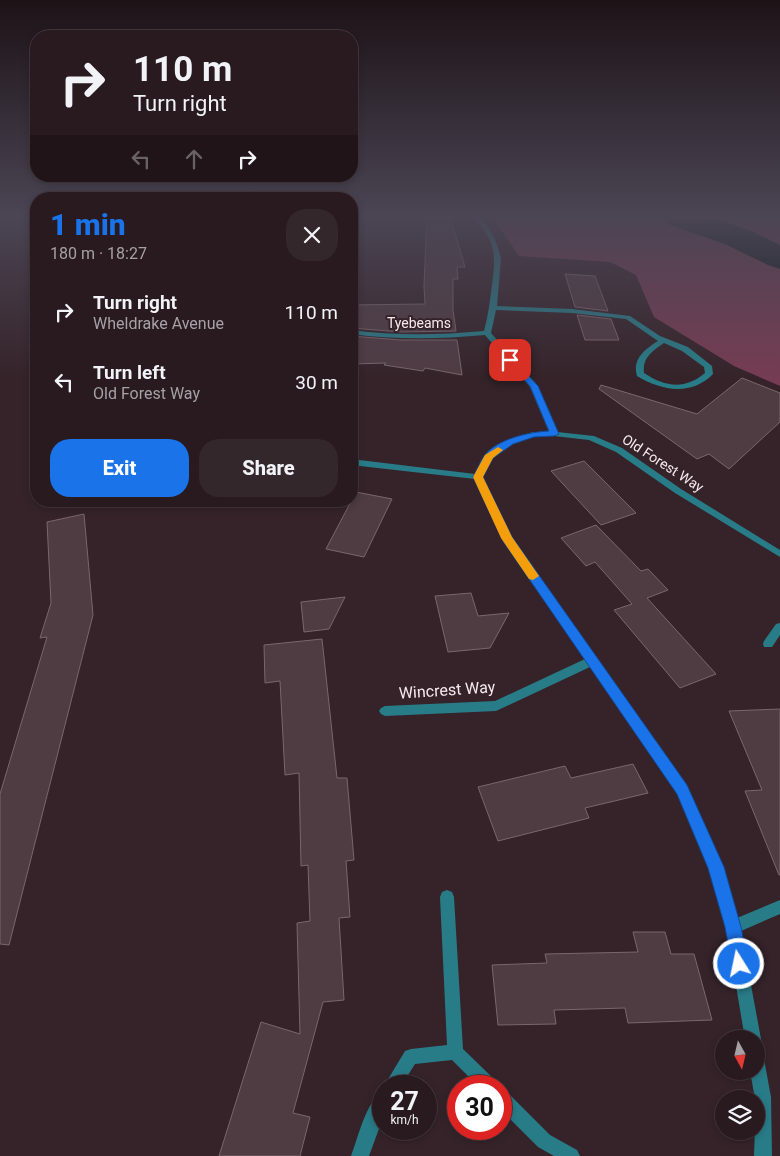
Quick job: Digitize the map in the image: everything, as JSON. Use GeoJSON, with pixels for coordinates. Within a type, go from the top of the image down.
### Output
{"type":"FeatureCollection","features":[{"type":"Feature","properties":{"kind":"street"},"geometry":{"type":"LineString","coordinates":[[497,271],[493,308],[487,333],[534,386],[554,434]]}},
{"type":"Feature","properties":{"kind":"street"},"geometry":{"type":"LineString","coordinates":[[493,308],[572,311],[628,316],[657,338],[663,340],[685,349],[708,366],[709,374],[695,384],[680,386],[662,385],[646,379],[640,374],[640,360],[645,352],[663,340]]}},
{"type":"Feature","properties":{"kind":"street","name":"Tyebeams"},"geometry":{"type":"LineString","coordinates":[[358,333],[378,336],[435,337],[487,333]]}},
{"type":"Feature","properties":{"kind":"street","name":"Old Forest Way"},"geometry":{"type":"LineString","coordinates":[[478,477],[488,457],[510,442],[533,434],[591,438],[619,450],[678,491],[780,554]]}},
{"type":"Feature","properties":{"kind":"street"},"geometry":{"type":"LineString","coordinates":[[358,463],[478,477],[507,538],[682,790],[716,867],[733,927],[751,1030]]}},
{"type":"Feature","properties":{"kind":"street"},"geometry":{"type":"LineString","coordinates":[[768,644],[780,627]]}},
{"type":"Feature","properties":{"kind":"street","name":"Wincrest Way"},"geometry":{"type":"LineString","coordinates":[[385,711],[496,706],[592,661]]}},
{"type":"Feature","properties":{"kind":"street"},"geometry":{"type":"LineString","coordinates":[[447,896],[455,1052],[478,1075]]}},
{"type":"Feature","properties":{"kind":"street"},"geometry":{"type":"LineString","coordinates":[[733,927],[780,907]]}},
{"type":"Feature","properties":{"kind":"street"},"geometry":{"type":"LineString","coordinates":[[399,1075],[411,1057],[455,1052]]}},
{"type":"Feature","properties":{"kind":"street"},"geometry":{"type":"LineString","coordinates":[[760,1080],[763,1096],[763,1156]]}},
{"type":"Feature","properties":{"kind":"street"},"geometry":{"type":"LineString","coordinates":[[512,1109],[544,1141],[571,1156]]}},
{"type":"Feature","properties":{"kind":"street"},"geometry":{"type":"LineString","coordinates":[[360,1156],[372,1124]]}},
{"type":"Feature","properties":{"kind":"shaded area"},"geometry":{"type":"Polygon","coordinates":[[[628,271],[780,271],[780,386],[734,366],[654,317],[636,275],[628,271]]]}},
{"type":"Feature","properties":{"kind":"building"},"geometry":{"type":"Polygon","coordinates":[[[425,271],[457,271],[458,279],[453,279],[453,310],[456,331],[401,332],[358,329],[358,305],[425,304],[425,271]]]}},
{"type":"Feature","properties":{"kind":"building"},"geometry":{"type":"Polygon","coordinates":[[[565,274],[595,276],[608,311],[575,307],[565,274]]]}},
{"type":"Feature","properties":{"kind":"building"},"geometry":{"type":"Polygon","coordinates":[[[577,315],[611,319],[619,340],[585,340],[577,315]]]}},
{"type":"Feature","properties":{"kind":"building"},"geometry":{"type":"Polygon","coordinates":[[[358,337],[401,340],[457,340],[462,375],[425,368],[423,371],[384,365],[386,363],[358,364],[358,337]]]}},
{"type":"Feature","properties":{"kind":"building"},"geometry":{"type":"Polygon","coordinates":[[[742,378],[780,393],[780,422],[729,469],[709,454],[697,459],[599,389],[601,385],[697,414],[742,378]]]}},
{"type":"Feature","properties":{"kind":"building"},"geometry":{"type":"Polygon","coordinates":[[[584,461],[636,513],[601,525],[551,471],[584,461]]]}},
{"type":"Feature","properties":{"kind":"building"},"geometry":{"type":"Polygon","coordinates":[[[358,492],[392,499],[364,557],[326,549],[348,507],[358,507],[358,492]]]}},
{"type":"Feature","properties":{"kind":"building"},"geometry":{"type":"Polygon","coordinates":[[[84,514],[93,615],[9,945],[0,944],[0,794],[47,637],[40,638],[51,603],[47,522],[84,514]]]}},
{"type":"Feature","properties":{"kind":"building"},"geometry":{"type":"Polygon","coordinates":[[[596,525],[641,571],[648,569],[668,590],[647,598],[716,674],[680,688],[614,610],[632,604],[595,562],[586,566],[561,538],[596,525]]]}},
{"type":"Feature","properties":{"kind":"building"},"geometry":{"type":"Polygon","coordinates":[[[471,593],[478,616],[509,613],[490,648],[448,652],[435,596],[471,593]]]}},
{"type":"Feature","properties":{"kind":"building"},"geometry":{"type":"Polygon","coordinates":[[[345,597],[329,629],[304,632],[301,602],[345,597]]]}},
{"type":"Feature","properties":{"kind":"building"},"geometry":{"type":"Polygon","coordinates":[[[322,639],[337,778],[347,778],[354,860],[346,861],[350,917],[339,918],[344,1000],[323,1002],[293,1113],[310,1117],[300,1156],[219,1156],[261,1022],[300,1034],[297,923],[310,921],[308,865],[301,866],[299,773],[285,775],[280,681],[265,683],[264,645],[322,639]]]}},
{"type":"Feature","properties":{"kind":"building"},"geometry":{"type":"Polygon","coordinates":[[[780,709],[779,875],[745,791],[762,790],[729,711],[780,709]]]}},
{"type":"Feature","properties":{"kind":"building"},"geometry":{"type":"Polygon","coordinates":[[[633,764],[648,793],[585,808],[589,818],[498,841],[478,787],[565,766],[571,778],[633,764]]]}},
{"type":"Feature","properties":{"kind":"building"},"geometry":{"type":"Polygon","coordinates":[[[633,932],[665,932],[671,954],[694,954],[712,1020],[628,1023],[625,1008],[554,1010],[556,1024],[498,1025],[492,965],[547,963],[545,954],[638,952],[633,932]]]}},
{"type":"Feature","properties":{"kind":"slow traffic"},"geometry":{"type":"LineString","coordinates":[[498,450],[488,457],[478,477],[507,538],[533,576]]}},
{"type":"Feature","properties":{"kind":"route"},"geometry":{"type":"LineString","coordinates":[[510,360],[534,386],[554,434],[533,434],[510,442],[488,457],[478,477],[507,538],[682,790],[716,867],[733,927],[739,964]]}}]}
